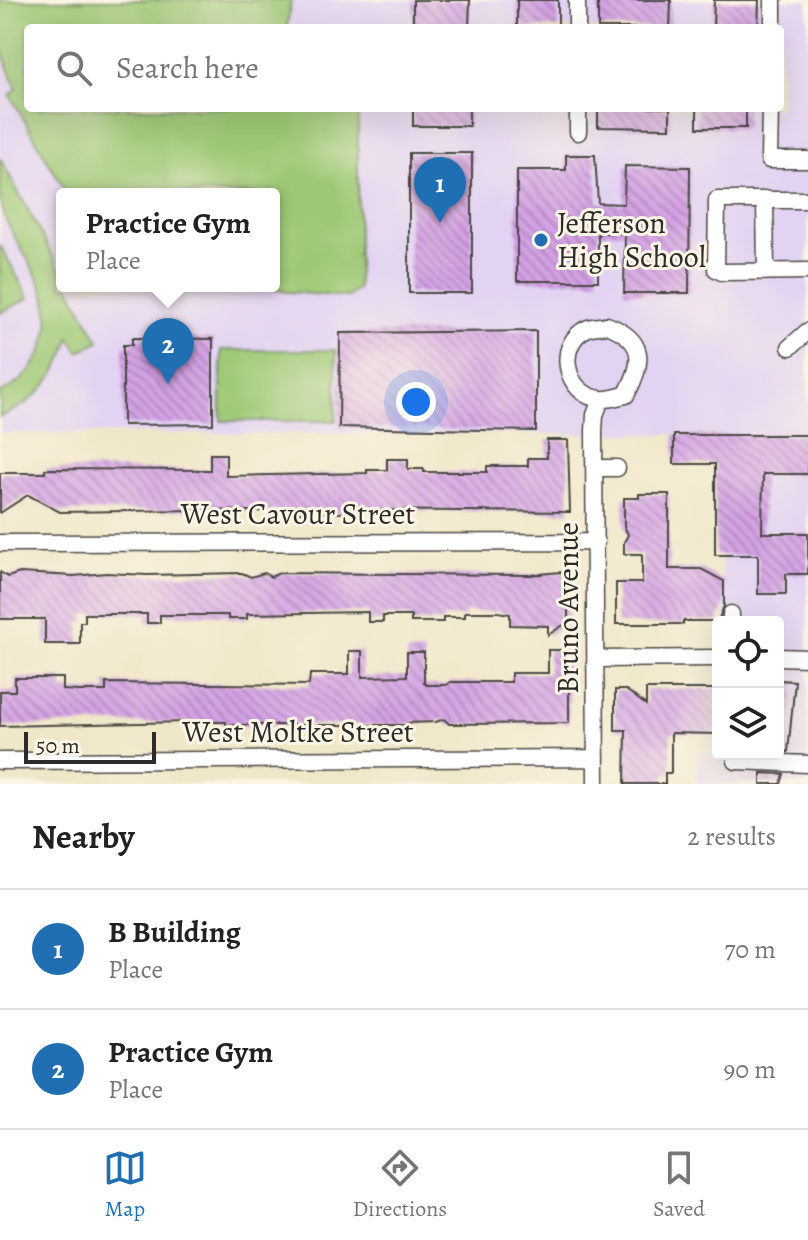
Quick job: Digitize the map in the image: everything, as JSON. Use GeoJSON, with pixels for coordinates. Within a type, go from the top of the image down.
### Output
{"type":"FeatureCollection","features":[{"type":"Feature","properties":{"kind":"street"},"geometry":{"type":"LineString","coordinates":[[577,0],[577,24]]}},
{"type":"Feature","properties":{"kind":"street"},"geometry":{"type":"LineString","coordinates":[[773,0],[773,24]]}},
{"type":"Feature","properties":{"kind":"street"},"geometry":{"type":"LineString","coordinates":[[578,112],[578,132]]}},
{"type":"Feature","properties":{"kind":"street"},"geometry":{"type":"LineString","coordinates":[[770,112],[769,160],[808,160]]}},
{"type":"Feature","properties":{"kind":"street"},"geometry":{"type":"LineString","coordinates":[[765,199],[766,272]]}},
{"type":"Feature","properties":{"kind":"street"},"geometry":{"type":"LineString","coordinates":[[808,200],[717,200],[716,269],[718,272],[808,271]]}},
{"type":"Feature","properties":{"kind":"street"},"geometry":{"type":"LineString","coordinates":[[607,325],[625,332],[637,348],[639,372],[626,395],[601,399],[582,392],[570,377],[566,358],[573,340],[588,328],[607,325]]}},
{"type":"Feature","properties":{"kind":"street"},"geometry":{"type":"LineString","coordinates":[[790,347],[808,331]]}},
{"type":"Feature","properties":{"kind":"street","name":"Bruno Avenue"},"geometry":{"type":"LineString","coordinates":[[596,784],[594,431],[595,415],[601,399]]}},
{"type":"Feature","properties":{"kind":"street"},"geometry":{"type":"LineString","coordinates":[[595,468],[617,468]]}},
{"type":"Feature","properties":{"kind":"street","name":"West Cavour Street"},"geometry":{"type":"LineString","coordinates":[[0,543],[596,542]]}},
{"type":"Feature","properties":{"kind":"street"},"geometry":{"type":"LineString","coordinates":[[784,657],[808,658]]}},
{"type":"Feature","properties":{"kind":"street"},"geometry":{"type":"LineString","coordinates":[[597,659],[712,658]]}},
{"type":"Feature","properties":{"kind":"street","name":"West Moltke Street"},"geometry":{"type":"LineString","coordinates":[[0,761],[596,758]]}},
{"type":"Feature","properties":{"kind":"street"},"geometry":{"type":"LineString","coordinates":[[736,761],[808,764]]}},
{"type":"Feature","properties":{"kind":"shaded area","name":"Jefferson High School"},"geometry":{"type":"Polygon","coordinates":[[[0,0],[808,0],[808,784],[697,784],[697,754],[712,754],[712,760],[784,760],[784,616],[725,616],[721,555],[715,555],[715,434],[0,433],[0,0]]]}},
{"type":"Feature","properties":{"kind":"green space"},"geometry":{"type":"Polygon","coordinates":[[[0,0],[291,0],[288,24],[24,24],[24,112],[358,112],[358,288],[348,297],[280,290],[280,188],[64,188],[10,95],[17,89],[7,66],[0,25],[0,0]]]}},
{"type":"Feature","properties":{"kind":"green space"},"geometry":{"type":"Polygon","coordinates":[[[0,158],[56,262],[56,292],[72,292],[99,341],[79,352],[70,337],[60,364],[45,386],[25,404],[0,417],[0,393],[13,386],[35,364],[48,330],[44,293],[1,208],[0,158]]]}},
{"type":"Feature","properties":{"kind":"green space"},"geometry":{"type":"Polygon","coordinates":[[[0,245],[29,298],[0,313],[0,245]]]}},
{"type":"Feature","properties":{"kind":"green space"},"geometry":{"type":"Polygon","coordinates":[[[221,350],[336,350],[336,421],[221,421],[221,350]]]}},
{"type":"Feature","properties":{"kind":"building"},"geometry":{"type":"Polygon","coordinates":[[[413,0],[470,0],[469,24],[413,24],[413,0]]]}},
{"type":"Feature","properties":{"kind":"building"},"geometry":{"type":"Polygon","coordinates":[[[517,0],[558,0],[558,24],[517,24],[517,0]]]}},
{"type":"Feature","properties":{"kind":"building"},"geometry":{"type":"Polygon","coordinates":[[[598,0],[671,0],[670,24],[598,24],[598,0]]]}},
{"type":"Feature","properties":{"kind":"building"},"geometry":{"type":"Polygon","coordinates":[[[714,0],[759,0],[758,24],[713,24],[714,0]]]}},
{"type":"Feature","properties":{"kind":"building"},"geometry":{"type":"Polygon","coordinates":[[[413,112],[469,112],[469,126],[413,126],[413,112]]]}},
{"type":"Feature","properties":{"kind":"building"},"geometry":{"type":"Polygon","coordinates":[[[598,112],[670,112],[670,128],[598,127],[598,112]]]}},
{"type":"Feature","properties":{"kind":"building"},"geometry":{"type":"Polygon","coordinates":[[[697,112],[746,112],[746,128],[697,128],[697,112]]]}},
{"type":"Feature","properties":{"kind":"building"},"geometry":{"type":"Polygon","coordinates":[[[409,153],[472,153],[472,293],[409,293],[409,153]]]}},
{"type":"Feature","properties":{"kind":"building"},"geometry":{"type":"Polygon","coordinates":[[[566,155],[595,155],[598,203],[624,204],[625,166],[690,167],[689,293],[624,293],[625,233],[598,233],[598,281],[517,281],[517,170],[566,170],[566,155]]]}},
{"type":"Feature","properties":{"kind":"building"},"geometry":{"type":"Polygon","coordinates":[[[536,331],[536,431],[339,427],[340,333],[536,331]]]}},
{"type":"Feature","properties":{"kind":"building"},"geometry":{"type":"Polygon","coordinates":[[[132,338],[213,339],[213,424],[123,425],[123,345],[132,345],[132,338]]]}},
{"type":"Feature","properties":{"kind":"building"},"geometry":{"type":"Polygon","coordinates":[[[674,435],[808,435],[808,474],[763,474],[762,533],[808,533],[808,574],[786,574],[786,594],[758,594],[758,555],[715,555],[715,464],[674,464],[674,435]]]}},
{"type":"Feature","properties":{"kind":"building"},"geometry":{"type":"Polygon","coordinates":[[[547,440],[568,440],[570,512],[60,512],[28,495],[0,513],[0,473],[45,473],[45,469],[210,470],[210,454],[226,454],[226,476],[367,473],[367,470],[387,470],[387,459],[408,459],[408,469],[424,469],[424,472],[487,472],[487,466],[528,466],[528,458],[547,458],[547,440]]]}},
{"type":"Feature","properties":{"kind":"building"},"geometry":{"type":"Polygon","coordinates":[[[639,494],[669,494],[669,569],[701,569],[724,581],[724,606],[720,616],[712,616],[712,621],[683,621],[683,624],[616,624],[616,583],[642,583],[642,554],[624,554],[624,542],[628,535],[624,526],[624,498],[639,498],[639,494]]]}},
{"type":"Feature","properties":{"kind":"building"},"geometry":{"type":"Polygon","coordinates":[[[0,572],[8,577],[20,573],[74,576],[106,573],[242,573],[251,577],[264,573],[271,577],[279,573],[530,575],[560,572],[565,574],[565,586],[568,586],[568,622],[548,635],[548,626],[510,625],[510,614],[498,612],[465,612],[465,617],[443,617],[443,622],[411,622],[411,616],[383,616],[383,622],[368,622],[368,612],[247,614],[247,619],[228,619],[228,615],[160,615],[160,623],[147,623],[147,614],[85,614],[85,622],[80,622],[80,644],[45,644],[45,619],[0,619],[0,572]]]}},
{"type":"Feature","properties":{"kind":"building"},"geometry":{"type":"Polygon","coordinates":[[[548,650],[569,650],[569,723],[449,724],[444,719],[407,725],[226,725],[226,722],[187,722],[0,726],[0,691],[15,691],[15,678],[63,678],[63,690],[79,691],[106,691],[106,683],[309,685],[310,674],[349,674],[349,651],[362,651],[362,677],[407,676],[407,652],[424,652],[424,683],[427,685],[511,682],[511,673],[548,673],[548,650]]]}},
{"type":"Feature","properties":{"kind":"building"},"geometry":{"type":"Polygon","coordinates":[[[784,680],[795,681],[788,752],[784,752],[784,680]]]}},
{"type":"Feature","properties":{"kind":"building"},"geometry":{"type":"Polygon","coordinates":[[[646,689],[712,689],[712,734],[671,733],[671,773],[665,773],[665,784],[625,784],[626,730],[615,730],[615,690],[626,690],[646,705],[646,689]]]}},
{"type":"Feature","properties":{"kind":"building"},"geometry":{"type":"Polygon","coordinates":[[[761,773],[784,774],[781,784],[761,784],[761,773]]]}},
{"type":"Feature","properties":{"kind":"place","name":"B Building"},"geometry":{"type":"Point","coordinates":[440,223]}},
{"type":"Feature","properties":{"kind":"place","name":"Jefferson High School"},"geometry":{"type":"Point","coordinates":[541,240]}},
{"type":"Feature","properties":{"kind":"place","name":"Practice Gym"},"geometry":{"type":"Point","coordinates":[168,384]}}]}
